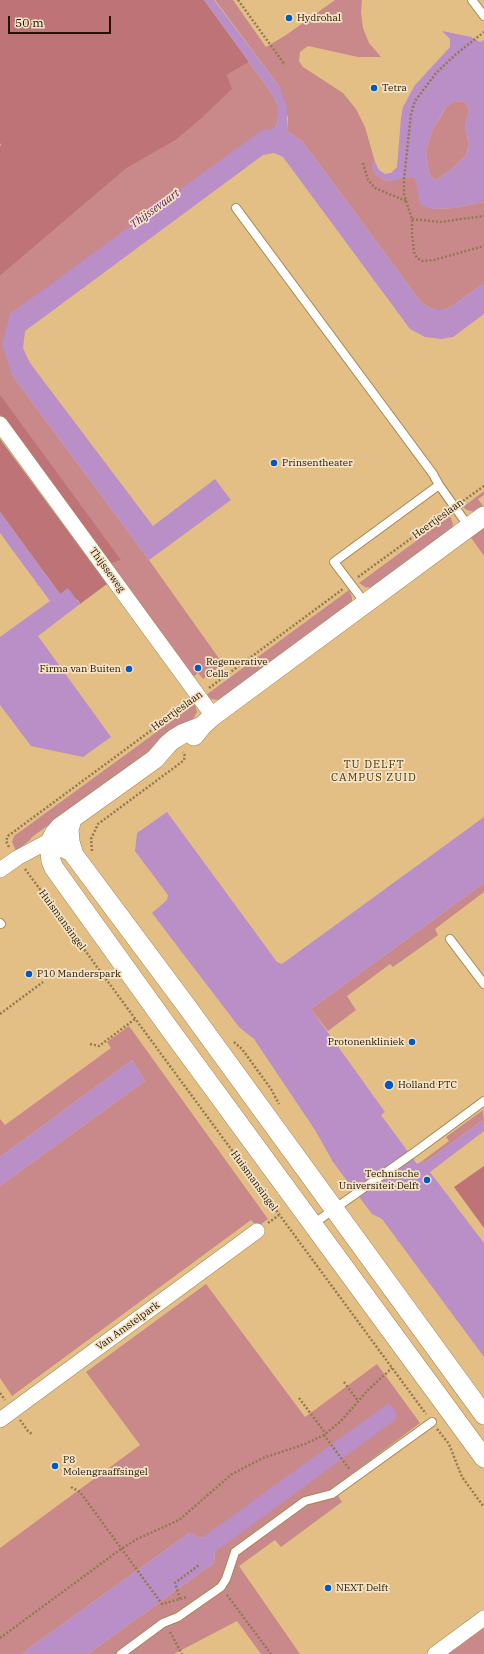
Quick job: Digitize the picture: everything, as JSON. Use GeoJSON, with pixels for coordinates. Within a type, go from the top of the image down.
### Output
{"type":"FeatureCollection","features":[{"type":"Feature","properties":{"kind":"street","name":"Thijsseweg"},"geometry":{"type":"LineString","coordinates":[[0,424],[198,696],[207,721]]}},
{"type":"Feature","properties":{"kind":"street"},"geometry":{"type":"LineString","coordinates":[[477,521],[207,721],[184,733],[168,744],[155,759],[60,827],[54,834],[49,844],[50,855],[54,868],[166,1024],[484,1458]]}},
{"type":"Feature","properties":{"kind":"street"},"geometry":{"type":"LineString","coordinates":[[72,819],[69,830],[70,842],[74,855],[188,1008],[484,1415]]}},
{"type":"Feature","properties":{"kind":"street"},"geometry":{"type":"LineString","coordinates":[[0,870],[40,844],[49,844],[74,855]]}},
{"type":"Feature","properties":{"kind":"street","name":"Van Amstelpark"},"geometry":{"type":"LineString","coordinates":[[0,1420],[257,1231]]}},
{"type":"Feature","properties":{"kind":"street"},"geometry":{"type":"LineString","coordinates":[[435,1654],[484,1618]]}},
{"type":"Feature","properties":{"kind":"lane"},"geometry":{"type":"LineString","coordinates":[[472,0],[484,16]]}},
{"type":"Feature","properties":{"kind":"lane"},"geometry":{"type":"LineString","coordinates":[[236,208],[433,474],[455,507],[477,521]]}},
{"type":"Feature","properties":{"kind":"lane"},"geometry":{"type":"LineString","coordinates":[[365,603],[334,562],[439,485]]}},
{"type":"Feature","properties":{"kind":"lane"},"geometry":{"type":"LineString","coordinates":[[450,939],[484,984]]}},
{"type":"Feature","properties":{"kind":"lane"},"geometry":{"type":"LineString","coordinates":[[313,1224],[484,1101]]}},
{"type":"Feature","properties":{"kind":"lane"},"geometry":{"type":"LineString","coordinates":[[121,1654],[163,1623],[178,1617],[221,1587],[226,1579],[235,1552],[306,1501],[332,1494],[432,1422]]}},
{"type":"Feature","properties":{"kind":"path"},"geometry":{"type":"LineString","coordinates":[[238,0],[285,65]]}},
{"type":"Feature","properties":{"kind":"path"},"geometry":{"type":"LineString","coordinates":[[484,32],[455,55],[432,79],[415,101],[411,114],[404,178],[404,194],[412,219],[414,252],[417,258],[423,261],[434,260],[484,246]]}},
{"type":"Feature","properties":{"kind":"path"},"geometry":{"type":"LineString","coordinates":[[363,163],[368,180],[375,188],[406,202]]}},
{"type":"Feature","properties":{"kind":"path"},"geometry":{"type":"LineString","coordinates":[[412,219],[440,222],[484,216]]}},
{"type":"Feature","properties":{"kind":"path","name":"Heertjeslaan"},"geometry":{"type":"LineString","coordinates":[[17,858],[7,844],[6,841],[8,836],[484,486]]}},
{"type":"Feature","properties":{"kind":"path","name":"Huismansingel"},"geometry":{"type":"LineString","coordinates":[[17,858],[449,1444],[462,1477],[484,1507]]}},
{"type":"Feature","properties":{"kind":"path"},"geometry":{"type":"LineString","coordinates":[[0,1014],[43,982]]}},
{"type":"Feature","properties":{"kind":"path"},"geometry":{"type":"LineString","coordinates":[[90,1044],[99,1046],[135,1018]]}},
{"type":"Feature","properties":{"kind":"path"},"geometry":{"type":"LineString","coordinates":[[0,1638],[121,1548],[179,1520],[232,1474],[263,1458],[305,1444],[325,1434],[341,1421],[358,1401],[392,1368]]}},
{"type":"Feature","properties":{"kind":"path"},"geometry":{"type":"LineString","coordinates":[[344,1382],[358,1401]]}},
{"type":"Feature","properties":{"kind":"path"},"geometry":{"type":"LineString","coordinates":[[299,1398],[345,1462]]}},
{"type":"Feature","properties":{"kind":"path"},"geometry":{"type":"LineString","coordinates":[[22,1422],[33,1435]]}},
{"type":"Feature","properties":{"kind":"path"},"geometry":{"type":"LineString","coordinates":[[71,1487],[80,1492],[162,1604],[194,1595]]}},
{"type":"Feature","properties":{"kind":"path"},"geometry":{"type":"LineString","coordinates":[[180,1599],[175,1583],[199,1565]]}},
{"type":"Feature","properties":{"kind":"path"},"geometry":{"type":"LineString","coordinates":[[221,1587],[271,1654]]}},
{"type":"Feature","properties":{"kind":"path"},"geometry":{"type":"LineString","coordinates":[[163,1623],[182,1654]]}},
{"type":"Feature","properties":{"kind":"shaded area"},"geometry":{"type":"Polygon","coordinates":[[[0,0],[204,0],[249,62],[227,75],[232,89],[201,119],[176,140],[127,168],[0,276],[1,145],[0,0]]]}},
{"type":"Feature","properties":{"kind":"shaded area"},"geometry":{"type":"Polygon","coordinates":[[[215,0],[233,0],[266,47],[286,35],[335,0],[362,0],[361,13],[363,28],[369,43],[381,57],[358,57],[308,46],[300,52],[299,61],[303,67],[343,93],[356,109],[365,127],[375,162],[372,166],[376,175],[387,181],[400,178],[415,178],[431,209],[454,208],[484,202],[484,283],[452,306],[443,310],[437,310],[421,302],[303,142],[287,131],[288,118],[279,86],[215,0]]]}},
{"type":"Feature","properties":{"kind":"shaded area"},"geometry":{"type":"Polygon","coordinates":[[[249,62],[278,105],[278,118],[275,128],[10,314],[12,375],[149,560],[223,664],[203,679],[198,673],[193,677],[110,564],[120,560],[0,396],[0,276],[127,168],[176,140],[201,119],[231,89],[227,75],[249,62]]]}},
{"type":"Feature","properties":{"kind":"shaded area"},"geometry":{"type":"Polygon","coordinates":[[[455,101],[465,102],[469,109],[465,127],[469,144],[466,155],[453,168],[438,179],[434,180],[429,173],[426,150],[433,129],[447,106],[455,101]]]}},
{"type":"Feature","properties":{"kind":"shaded area"},"geometry":{"type":"Polygon","coordinates":[[[0,396],[121,560],[110,564],[0,415],[0,396]]]}},
{"type":"Feature","properties":{"kind":"shaded area"},"geometry":{"type":"Polygon","coordinates":[[[0,439],[107,584],[80,604],[78,600],[60,594],[0,512],[0,439]]]}},
{"type":"Feature","properties":{"kind":"shaded area"},"geometry":{"type":"Polygon","coordinates":[[[484,491],[484,495],[478,499],[484,507],[474,512],[463,507],[484,491]]]}},
{"type":"Feature","properties":{"kind":"shaded area"},"geometry":{"type":"Polygon","coordinates":[[[450,516],[453,524],[452,531],[374,588],[365,587],[359,583],[450,516]]]}},
{"type":"Feature","properties":{"kind":"shaded area"},"geometry":{"type":"Polygon","coordinates":[[[484,526],[484,556],[469,535],[484,526]]]}},
{"type":"Feature","properties":{"kind":"shaded area"},"geometry":{"type":"Polygon","coordinates":[[[349,590],[352,597],[352,603],[220,700],[211,699],[206,695],[349,590]]]}},
{"type":"Feature","properties":{"kind":"shaded area"},"geometry":{"type":"Polygon","coordinates":[[[195,704],[197,712],[191,723],[32,837],[16,851],[12,842],[14,836],[195,704]]]}},
{"type":"Feature","properties":{"kind":"shaded area"},"geometry":{"type":"Polygon","coordinates":[[[484,883],[484,892],[435,929],[438,935],[393,967],[390,964],[347,996],[356,1010],[328,1031],[311,1009],[484,883]]]}},
{"type":"Feature","properties":{"kind":"shaded area"},"geometry":{"type":"Polygon","coordinates":[[[129,1026],[268,1219],[257,1227],[251,1220],[12,1396],[0,1378],[0,1186],[145,1081],[132,1060],[0,1157],[0,1119],[5,1125],[111,1048],[107,1042],[129,1026]]]}},
{"type":"Feature","properties":{"kind":"shaded area"},"geometry":{"type":"Polygon","coordinates":[[[483,1110],[484,1123],[482,1121],[424,1163],[422,1161],[449,1141],[446,1137],[483,1110]]]}},
{"type":"Feature","properties":{"kind":"shaded area"},"geometry":{"type":"Polygon","coordinates":[[[484,1166],[484,1228],[454,1187],[484,1166]]]}},
{"type":"Feature","properties":{"kind":"shaded area"},"geometry":{"type":"Polygon","coordinates":[[[206,1284],[305,1417],[377,1364],[420,1423],[333,1488],[342,1502],[281,1547],[275,1540],[239,1566],[300,1654],[261,1654],[237,1621],[174,1654],[88,1654],[214,1563],[215,1552],[203,1537],[199,1538],[193,1533],[189,1533],[21,1654],[0,1654],[0,1548],[140,1445],[86,1372],[206,1284]]]}},
{"type":"Feature","properties":{"kind":"shaded area"},"geometry":{"type":"Polygon","coordinates":[[[484,1628],[484,1654],[448,1654],[484,1628]]]}},
{"type":"Feature","properties":{"kind":"water","name":"Thijssevaart"},"geometry":{"type":"Polygon","coordinates":[[[204,0],[214,0],[279,86],[287,107],[287,131],[303,142],[421,302],[437,310],[443,310],[452,306],[484,283],[484,314],[453,337],[441,339],[425,337],[410,329],[283,157],[274,153],[263,155],[25,331],[23,348],[30,363],[153,526],[215,479],[231,500],[149,560],[12,375],[2,344],[10,314],[262,130],[275,128],[278,118],[278,105],[270,91],[204,0]]]}},
{"type":"Feature","properties":{"kind":"water"},"geometry":{"type":"Polygon","coordinates":[[[442,31],[471,37],[480,42],[484,40],[484,202],[454,208],[431,209],[420,203],[415,178],[400,178],[398,180],[387,181],[376,175],[372,169],[372,166],[375,162],[379,170],[385,174],[391,173],[397,167],[403,107],[415,85],[450,47],[450,39],[442,31]],[[455,101],[447,106],[433,129],[426,150],[429,173],[434,180],[438,179],[453,168],[466,155],[469,144],[465,127],[469,109],[465,102],[455,101]]]}},
{"type":"Feature","properties":{"kind":"water"},"geometry":{"type":"Polygon","coordinates":[[[0,512],[60,594],[68,588],[80,604],[38,636],[111,737],[83,757],[31,746],[0,705],[0,637],[50,601],[0,533],[0,512]]]}},
{"type":"Feature","properties":{"kind":"water"},"geometry":{"type":"Polygon","coordinates":[[[167,812],[277,962],[282,964],[484,817],[484,883],[311,1009],[385,1112],[381,1115],[417,1164],[422,1161],[424,1163],[482,1121],[484,1123],[484,1131],[430,1172],[484,1243],[484,1357],[382,1219],[372,1214],[333,1162],[315,1130],[254,1039],[239,1027],[152,913],[167,900],[168,895],[135,851],[137,833],[167,812]]]}},
{"type":"Feature","properties":{"kind":"water"},"geometry":{"type":"Polygon","coordinates":[[[132,1060],[145,1081],[0,1186],[0,1157],[132,1060]]]}},
{"type":"Feature","properties":{"kind":"water"},"geometry":{"type":"Polygon","coordinates":[[[389,1403],[397,1414],[395,1420],[215,1552],[214,1563],[88,1654],[21,1654],[189,1533],[193,1533],[199,1538],[203,1537],[389,1403]]]}},
{"type":"Feature","properties":{"kind":"place","name":"Hydrohal"},"geometry":{"type":"Point","coordinates":[289,18]}},
{"type":"Feature","properties":{"kind":"place","name":"Tetra"},"geometry":{"type":"Point","coordinates":[374,88]}},
{"type":"Feature","properties":{"kind":"place","name":"Prinsentheater"},"geometry":{"type":"Point","coordinates":[274,463]}},
{"type":"Feature","properties":{"kind":"place","name":"Regenerative Cells"},"geometry":{"type":"Point","coordinates":[198,668]}},
{"type":"Feature","properties":{"kind":"place","name":"Firma van Buiten"},"geometry":{"type":"Point","coordinates":[129,669]}},
{"type":"Feature","properties":{"kind":"place","name":"P10 Manderspark"},"geometry":{"type":"Point","coordinates":[29,974]}},
{"type":"Feature","properties":{"kind":"place","name":"Protonenkliniek"},"geometry":{"type":"Point","coordinates":[412,1042]}},
{"type":"Feature","properties":{"kind":"place","name":"Holland PTC"},"geometry":{"type":"Point","coordinates":[389,1085]}},
{"type":"Feature","properties":{"kind":"place","name":"Technische Universiteit Delft"},"geometry":{"type":"Point","coordinates":[427,1180]}},
{"type":"Feature","properties":{"kind":"place","name":"P8 Molengraaffsingel"},"geometry":{"type":"Point","coordinates":[55,1466]}},
{"type":"Feature","properties":{"kind":"place","name":"NEXT Delft"},"geometry":{"type":"Point","coordinates":[328,1588]}},
{"type":"Feature","properties":{"kind":"district","name":"TU DELFT CAMPUS ZUID"},"geometry":{"type":"Point","coordinates":[374,771]}}]}
